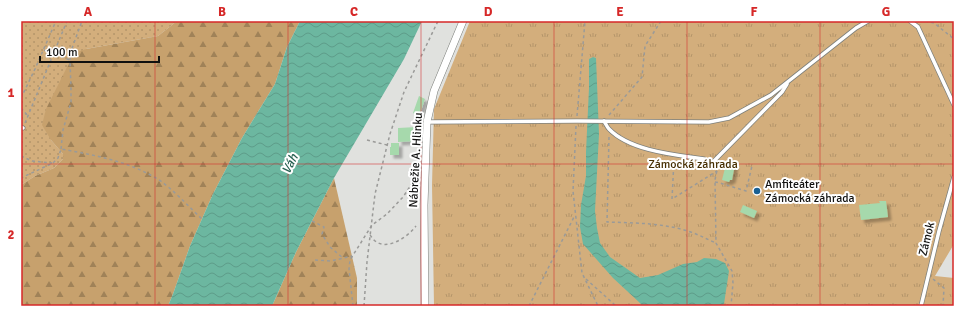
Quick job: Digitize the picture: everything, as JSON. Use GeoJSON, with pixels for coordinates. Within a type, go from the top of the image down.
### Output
{"type":"FeatureCollection","features":[{"type":"Feature","properties":{"kind":"street","name":"Nábrežie A. Hlinku"},"geometry":{"type":"LineString","coordinates":[[425,306],[424,217],[427,122],[434,91],[463,21]]}},
{"type":"Feature","properties":{"kind":"lane"},"geometry":{"type":"LineString","coordinates":[[427,122],[710,122],[729,118],[771,95],[856,28],[868,21]]}},
{"type":"Feature","properties":{"kind":"lane"},"geometry":{"type":"LineString","coordinates":[[910,21],[918,26],[954,105]]}},
{"type":"Feature","properties":{"kind":"lane"},"geometry":{"type":"LineString","coordinates":[[714,161],[782,92],[788,81]]}},
{"type":"Feature","properties":{"kind":"lane"},"geometry":{"type":"LineString","coordinates":[[602,121],[609,129],[624,140],[646,149],[704,159]]}},
{"type":"Feature","properties":{"kind":"lane","name":"Zámok"},"geometry":{"type":"LineString","coordinates":[[921,306],[954,177]]}},
{"type":"Feature","properties":{"kind":"path"},"geometry":{"type":"LineString","coordinates":[[21,98],[56,21]]}},
{"type":"Feature","properties":{"kind":"path"},"geometry":{"type":"LineString","coordinates":[[22,128],[67,21]]}},
{"type":"Feature","properties":{"kind":"path"},"geometry":{"type":"LineString","coordinates":[[21,179],[53,163],[58,158],[61,149],[63,130],[71,102],[71,51],[82,21]]}},
{"type":"Feature","properties":{"kind":"path"},"geometry":{"type":"LineString","coordinates":[[364,306],[367,262],[375,194],[387,145],[404,92],[438,21]]}},
{"type":"Feature","properties":{"kind":"path"},"geometry":{"type":"LineString","coordinates":[[585,21],[573,191],[582,273],[598,306]]}},
{"type":"Feature","properties":{"kind":"path"},"geometry":{"type":"LineString","coordinates":[[602,121],[642,76],[645,46],[661,21]]}},
{"type":"Feature","properties":{"kind":"path"},"geometry":{"type":"LineString","coordinates":[[925,21],[934,23],[954,39]]}},
{"type":"Feature","properties":{"kind":"path"},"geometry":{"type":"LineString","coordinates":[[44,50],[70,60]]}},
{"type":"Feature","properties":{"kind":"path"},"geometry":{"type":"LineString","coordinates":[[21,108],[28,116]]}},
{"type":"Feature","properties":{"kind":"path"},"geometry":{"type":"LineString","coordinates":[[609,129],[607,222],[637,223],[677,229],[695,234],[716,243]]}},
{"type":"Feature","properties":{"kind":"path"},"geometry":{"type":"LineString","coordinates":[[367,140],[387,145]]}},
{"type":"Feature","properties":{"kind":"path"},"geometry":{"type":"LineString","coordinates":[[61,149],[109,159],[125,164],[156,178],[167,186],[202,219]]}},
{"type":"Feature","properties":{"kind":"path"},"geometry":{"type":"LineString","coordinates":[[674,154],[672,199],[717,170]]}},
{"type":"Feature","properties":{"kind":"path"},"geometry":{"type":"LineString","coordinates":[[21,156],[32,161],[53,163]]}},
{"type":"Feature","properties":{"kind":"path"},"geometry":{"type":"LineString","coordinates":[[353,306],[349,269],[350,260],[372,225],[386,214],[403,197],[411,185],[418,162]]}},
{"type":"Feature","properties":{"kind":"path"},"geometry":{"type":"LineString","coordinates":[[719,162],[715,182],[716,243],[732,271],[733,283],[731,306]]}},
{"type":"Feature","properties":{"kind":"path"},"geometry":{"type":"LineString","coordinates":[[715,182],[746,191],[752,166]]}},
{"type":"Feature","properties":{"kind":"path"},"geometry":{"type":"LineString","coordinates":[[528,306],[576,215]]}},
{"type":"Feature","properties":{"kind":"path"},"geometry":{"type":"LineString","coordinates":[[370,234],[374,241],[381,244],[393,243],[401,240],[413,230],[424,217]]}},
{"type":"Feature","properties":{"kind":"path"},"geometry":{"type":"LineString","coordinates":[[312,221],[324,226],[322,234],[330,246],[343,258]]}},
{"type":"Feature","properties":{"kind":"path"},"geometry":{"type":"LineString","coordinates":[[315,260],[331,261],[352,256]]}},
{"type":"Feature","properties":{"kind":"path"},"geometry":{"type":"LineString","coordinates":[[928,275],[944,288],[943,306]]}},
{"type":"Feature","properties":{"kind":"path"},"geometry":{"type":"LineString","coordinates":[[584,278],[616,306]]}},
{"type":"Feature","properties":{"kind":"green space"},"geometry":{"type":"Polygon","coordinates":[[[21,21],[177,21],[158,36],[86,49],[51,140],[63,154],[63,159],[54,168],[35,176],[21,185],[21,21]]]}},
{"type":"Feature","properties":{"kind":"green space"},"geometry":{"type":"Polygon","coordinates":[[[177,21],[300,21],[287,47],[275,84],[242,138],[213,194],[190,246],[168,306],[21,306],[21,185],[35,176],[54,168],[63,159],[63,154],[51,140],[42,125],[46,109],[74,53],[86,49],[158,36],[177,21]]]}},
{"type":"Feature","properties":{"kind":"green space","name":"Zámocká záhrada"},"geometry":{"type":"Polygon","coordinates":[[[470,21],[954,21],[954,244],[935,276],[954,278],[954,306],[434,306],[432,185],[434,109],[470,21]]]}},
{"type":"Feature","properties":{"kind":"green space"},"geometry":{"type":"Polygon","coordinates":[[[334,178],[357,278],[357,306],[272,306],[296,252],[334,178]]]}},
{"type":"Feature","properties":{"kind":"water","name":"Váh"},"geometry":{"type":"Polygon","coordinates":[[[300,21],[422,21],[404,59],[334,178],[296,252],[272,306],[168,306],[190,246],[213,194],[242,138],[275,84],[287,47],[300,21]]]}},
{"type":"Feature","properties":{"kind":"water"},"geometry":{"type":"Polygon","coordinates":[[[593,57],[596,58],[599,134],[595,211],[600,243],[610,257],[640,278],[658,275],[683,264],[697,262],[704,258],[716,259],[725,263],[729,271],[724,304],[722,306],[642,306],[613,278],[583,244],[580,227],[581,205],[586,176],[589,59],[593,57]]]}},
{"type":"Feature","properties":{"kind":"building"},"geometry":{"type":"Polygon","coordinates":[[[419,96],[425,99],[419,116],[413,113],[419,96]]]}},
{"type":"Feature","properties":{"kind":"building"},"geometry":{"type":"Polygon","coordinates":[[[417,127],[417,141],[398,142],[398,128],[417,127]]]}},
{"type":"Feature","properties":{"kind":"building"},"geometry":{"type":"Polygon","coordinates":[[[391,143],[399,143],[399,155],[390,155],[391,143]]]}},
{"type":"Feature","properties":{"kind":"building"},"geometry":{"type":"Polygon","coordinates":[[[727,160],[734,162],[735,164],[732,180],[729,182],[722,180],[727,160]]]}},
{"type":"Feature","properties":{"kind":"building"},"geometry":{"type":"Polygon","coordinates":[[[879,201],[886,201],[888,217],[861,220],[859,205],[880,203],[879,201]]]}},
{"type":"Feature","properties":{"kind":"building"},"geometry":{"type":"Polygon","coordinates":[[[743,205],[757,211],[754,218],[740,212],[743,205]]]}},
{"type":"Feature","properties":{"kind":"place","name":"Amfiteáter Zámocká záhrada"},"geometry":{"type":"Point","coordinates":[757,191]}}]}
